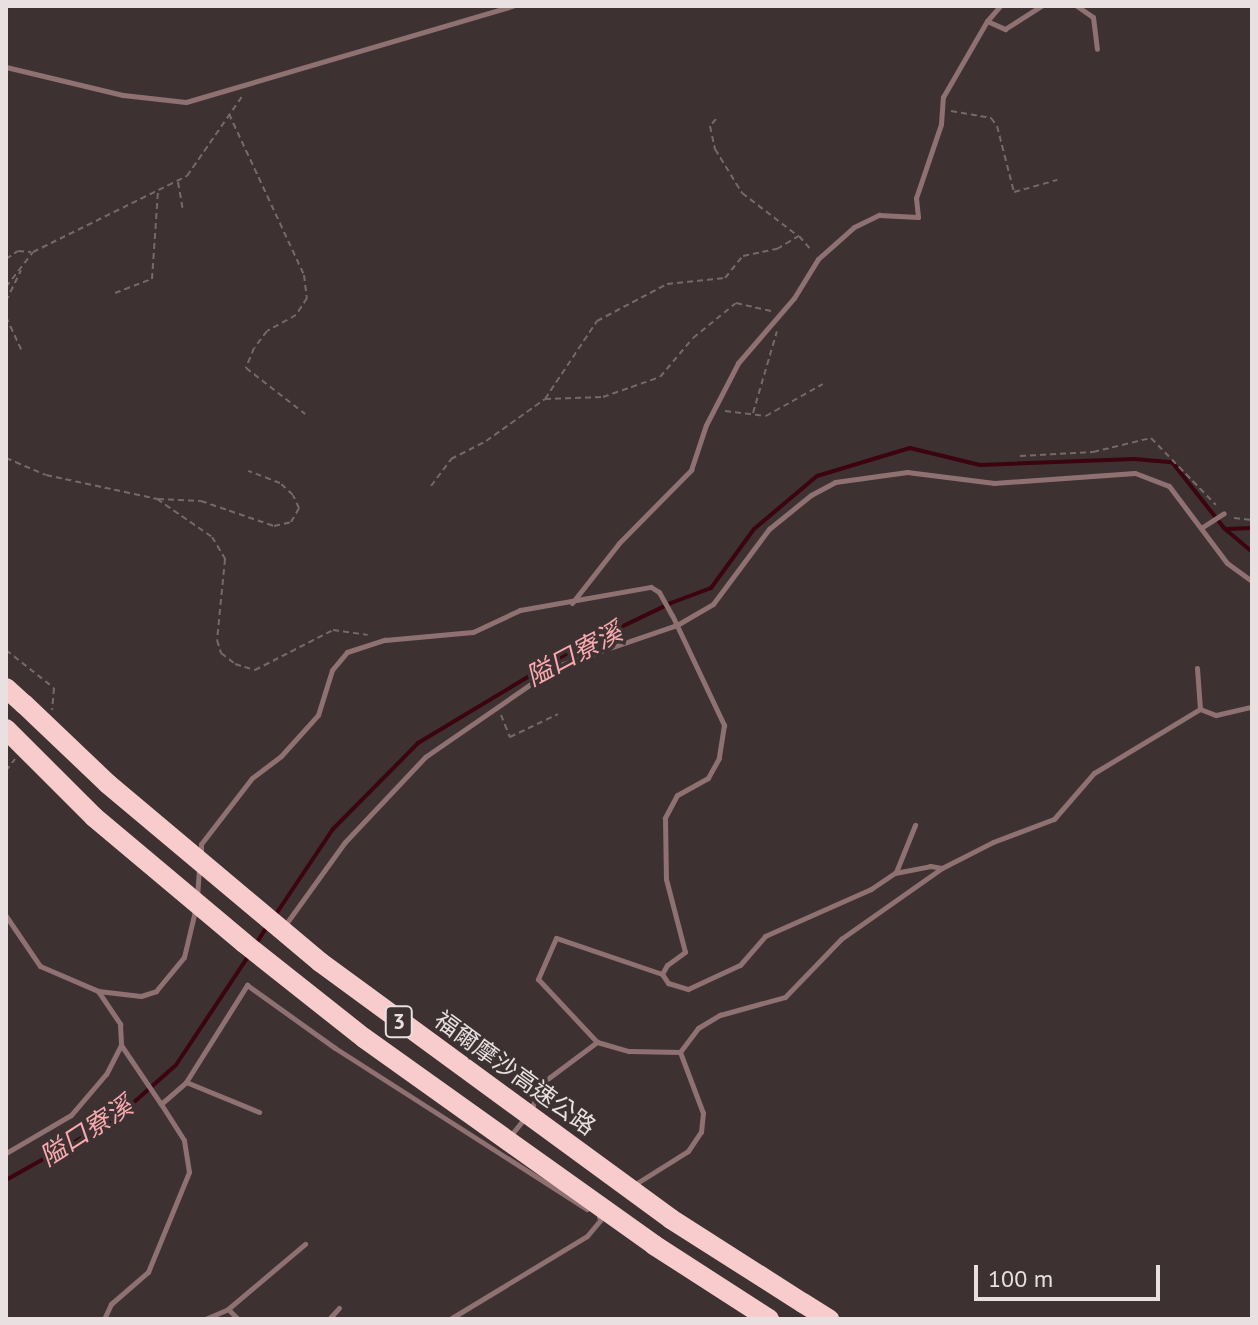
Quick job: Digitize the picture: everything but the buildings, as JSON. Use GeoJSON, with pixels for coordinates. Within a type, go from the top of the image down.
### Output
{"type":"FeatureCollection","features":[{"type":"Feature","properties":{"kind":"highway","name":"福爾摩沙高速公路"},"geometry":{"type":"LineString","coordinates":[[6,688],[108,784],[320,962],[671,1219],[829,1319]]}},
{"type":"Feature","properties":{"kind":"highway","name":"3"},"geometry":{"type":"LineString","coordinates":[[6,729],[94,817],[244,943],[364,1038],[654,1245],[769,1319]]}},
{"type":"Feature","properties":{"kind":"lane"},"geometry":{"type":"LineString","coordinates":[[6,67],[123,95],[186,102],[513,6]]}},
{"type":"Feature","properties":{"kind":"lane"},"geometry":{"type":"LineString","coordinates":[[572,603],[619,543],[691,470],[714,410],[738,363],[777,318],[818,259],[854,227],[879,215],[918,217],[916,198],[941,124],[943,97],[987,21],[1000,6]]}},
{"type":"Feature","properties":{"kind":"lane"},"geometry":{"type":"LineString","coordinates":[[987,21],[1005,29],[1041,6]]}},
{"type":"Feature","properties":{"kind":"lane"},"geometry":{"type":"LineString","coordinates":[[1077,6],[1093,17],[1097,49]]}},
{"type":"Feature","properties":{"kind":"lane"},"geometry":{"type":"LineString","coordinates":[[288,921],[345,842],[379,802],[425,757],[557,666],[677,625],[713,604],[769,529],[811,495],[835,482],[907,472],[994,483],[1135,473],[1169,486],[1227,563],[1252,581]]}},
{"type":"Feature","properties":{"kind":"lane"},"geometry":{"type":"LineString","coordinates":[[1201,528],[1223,514]]}},
{"type":"Feature","properties":{"kind":"lane"},"geometry":{"type":"LineString","coordinates":[[6,916],[40,966],[98,991],[141,996],[156,991],[184,957],[195,919],[201,844],[252,778],[281,756],[318,715],[332,670],[347,652],[385,640],[473,632],[520,610],[651,587],[672,615],[724,725],[719,758],[708,778],[677,795],[665,818],[666,879],[685,952],[667,965],[662,974]]}},
{"type":"Feature","properties":{"kind":"lane"},"geometry":{"type":"LineString","coordinates":[[1197,668],[1200,709]]}},
{"type":"Feature","properties":{"kind":"lane"},"geometry":{"type":"LineString","coordinates":[[1200,709],[1216,715],[1252,707]]}},
{"type":"Feature","properties":{"kind":"lane"},"geometry":{"type":"LineString","coordinates":[[680,1052],[698,1028],[720,1015],[785,997],[841,939],[942,868],[993,842],[1054,819],[1094,773],[1200,709]]}},
{"type":"Feature","properties":{"kind":"lane"},"geometry":{"type":"LineString","coordinates":[[895,873],[915,825]]}},
{"type":"Feature","properties":{"kind":"lane"},"geometry":{"type":"LineString","coordinates":[[680,1052],[629,1051],[597,1042],[538,979],[556,938],[662,974],[668,983],[688,989],[740,965],[765,936],[871,889],[895,873],[930,866],[942,868]]}},
{"type":"Feature","properties":{"kind":"lane"},"geometry":{"type":"LineString","coordinates":[[161,1104],[186,1082],[247,985],[335,1048],[602,1218],[587,1236],[450,1319]]}},
{"type":"Feature","properties":{"kind":"lane"},"geometry":{"type":"LineString","coordinates":[[6,1153],[71,1115],[106,1074],[121,1045],[120,1024],[98,991]]}},
{"type":"Feature","properties":{"kind":"lane"},"geometry":{"type":"LineString","coordinates":[[497,1152],[536,1104],[542,1083],[597,1042]]}},
{"type":"Feature","properties":{"kind":"lane"},"geometry":{"type":"LineString","coordinates":[[104,1319],[111,1304],[148,1272],[189,1172],[184,1140],[121,1045]]}},
{"type":"Feature","properties":{"kind":"lane"},"geometry":{"type":"LineString","coordinates":[[637,1183],[688,1151],[701,1132],[703,1113],[680,1052]]}},
{"type":"Feature","properties":{"kind":"lane"},"geometry":{"type":"LineString","coordinates":[[186,1082],[259,1112]]}},
{"type":"Feature","properties":{"kind":"lane"},"geometry":{"type":"LineString","coordinates":[[205,1319],[228,1309],[305,1244]]}},
{"type":"Feature","properties":{"kind":"lane"},"geometry":{"type":"LineString","coordinates":[[329,1319],[339,1308]]}},
{"type":"Feature","properties":{"kind":"lane"},"geometry":{"type":"LineString","coordinates":[[228,1309],[238,1319]]}},
{"type":"Feature","properties":{"kind":"path"},"geometry":{"type":"LineString","coordinates":[[6,287],[33,252],[187,176],[250,85]]}},
{"type":"Feature","properties":{"kind":"path"},"geometry":{"type":"LineString","coordinates":[[942,110],[991,118],[997,126],[1014,192],[1057,180]]}},
{"type":"Feature","properties":{"kind":"path"},"geometry":{"type":"LineString","coordinates":[[229,114],[304,275],[307,298],[296,315],[267,331],[254,348],[246,368],[305,414]]}},
{"type":"Feature","properties":{"kind":"path"},"geometry":{"type":"LineString","coordinates":[[716,119],[710,126],[715,149],[742,193],[799,236],[818,259]]}},
{"type":"Feature","properties":{"kind":"path"},"geometry":{"type":"LineString","coordinates":[[178,181],[183,209]]}},
{"type":"Feature","properties":{"kind":"path"},"geometry":{"type":"LineString","coordinates":[[115,293],[152,279],[158,190]]}},
{"type":"Feature","properties":{"kind":"path"},"geometry":{"type":"LineString","coordinates":[[431,486],[451,459],[486,441],[545,399],[597,321],[667,284],[725,278],[743,256],[777,249],[799,236]]}},
{"type":"Feature","properties":{"kind":"path"},"geometry":{"type":"LineString","coordinates":[[6,259],[18,251],[33,252]]}},
{"type":"Feature","properties":{"kind":"path"},"geometry":{"type":"LineString","coordinates":[[6,301],[22,265]]}},
{"type":"Feature","properties":{"kind":"path"},"geometry":{"type":"LineString","coordinates":[[545,399],[603,397],[660,377],[693,338],[736,303],[771,310],[777,318],[777,338],[763,368],[753,413]]}},
{"type":"Feature","properties":{"kind":"path"},"geometry":{"type":"LineString","coordinates":[[6,317],[22,352]]}},
{"type":"Feature","properties":{"kind":"path"},"geometry":{"type":"LineString","coordinates":[[714,410],[766,416],[823,384]]}},
{"type":"Feature","properties":{"kind":"path"},"geometry":{"type":"LineString","coordinates":[[6,458],[46,475],[157,499],[201,501],[274,526],[291,522],[299,508],[293,495],[280,483],[248,471]]}},
{"type":"Feature","properties":{"kind":"path"},"geometry":{"type":"LineString","coordinates":[[157,499],[212,537],[225,559],[217,640],[221,653],[235,664],[255,670],[333,630],[385,640]]}},
{"type":"Feature","properties":{"kind":"path"},"geometry":{"type":"LineString","coordinates":[[498,707],[510,737],[558,714]]}},
{"type":"Feature","properties":{"kind":"waterway","name":"隘口寮溪"},"geometry":{"type":"LineString","coordinates":[[276,914],[333,829],[418,743],[573,650],[671,603],[711,588],[754,529],[817,476],[910,448],[980,465],[1134,459],[1172,462],[1225,529],[1252,552]]}},
{"type":"Feature","properties":{"kind":"waterway"},"geometry":{"type":"LineString","coordinates":[[1226,529],[1252,528]]}},
{"type":"Feature","properties":{"kind":"waterway","name":"隘口寮溪"},"geometry":{"type":"LineString","coordinates":[[256,944],[266,928]]}},
{"type":"Feature","properties":{"kind":"waterway","name":"隘口寮溪"},"geometry":{"type":"LineString","coordinates":[[6,1180],[115,1119],[176,1065],[249,955]]}}]}
